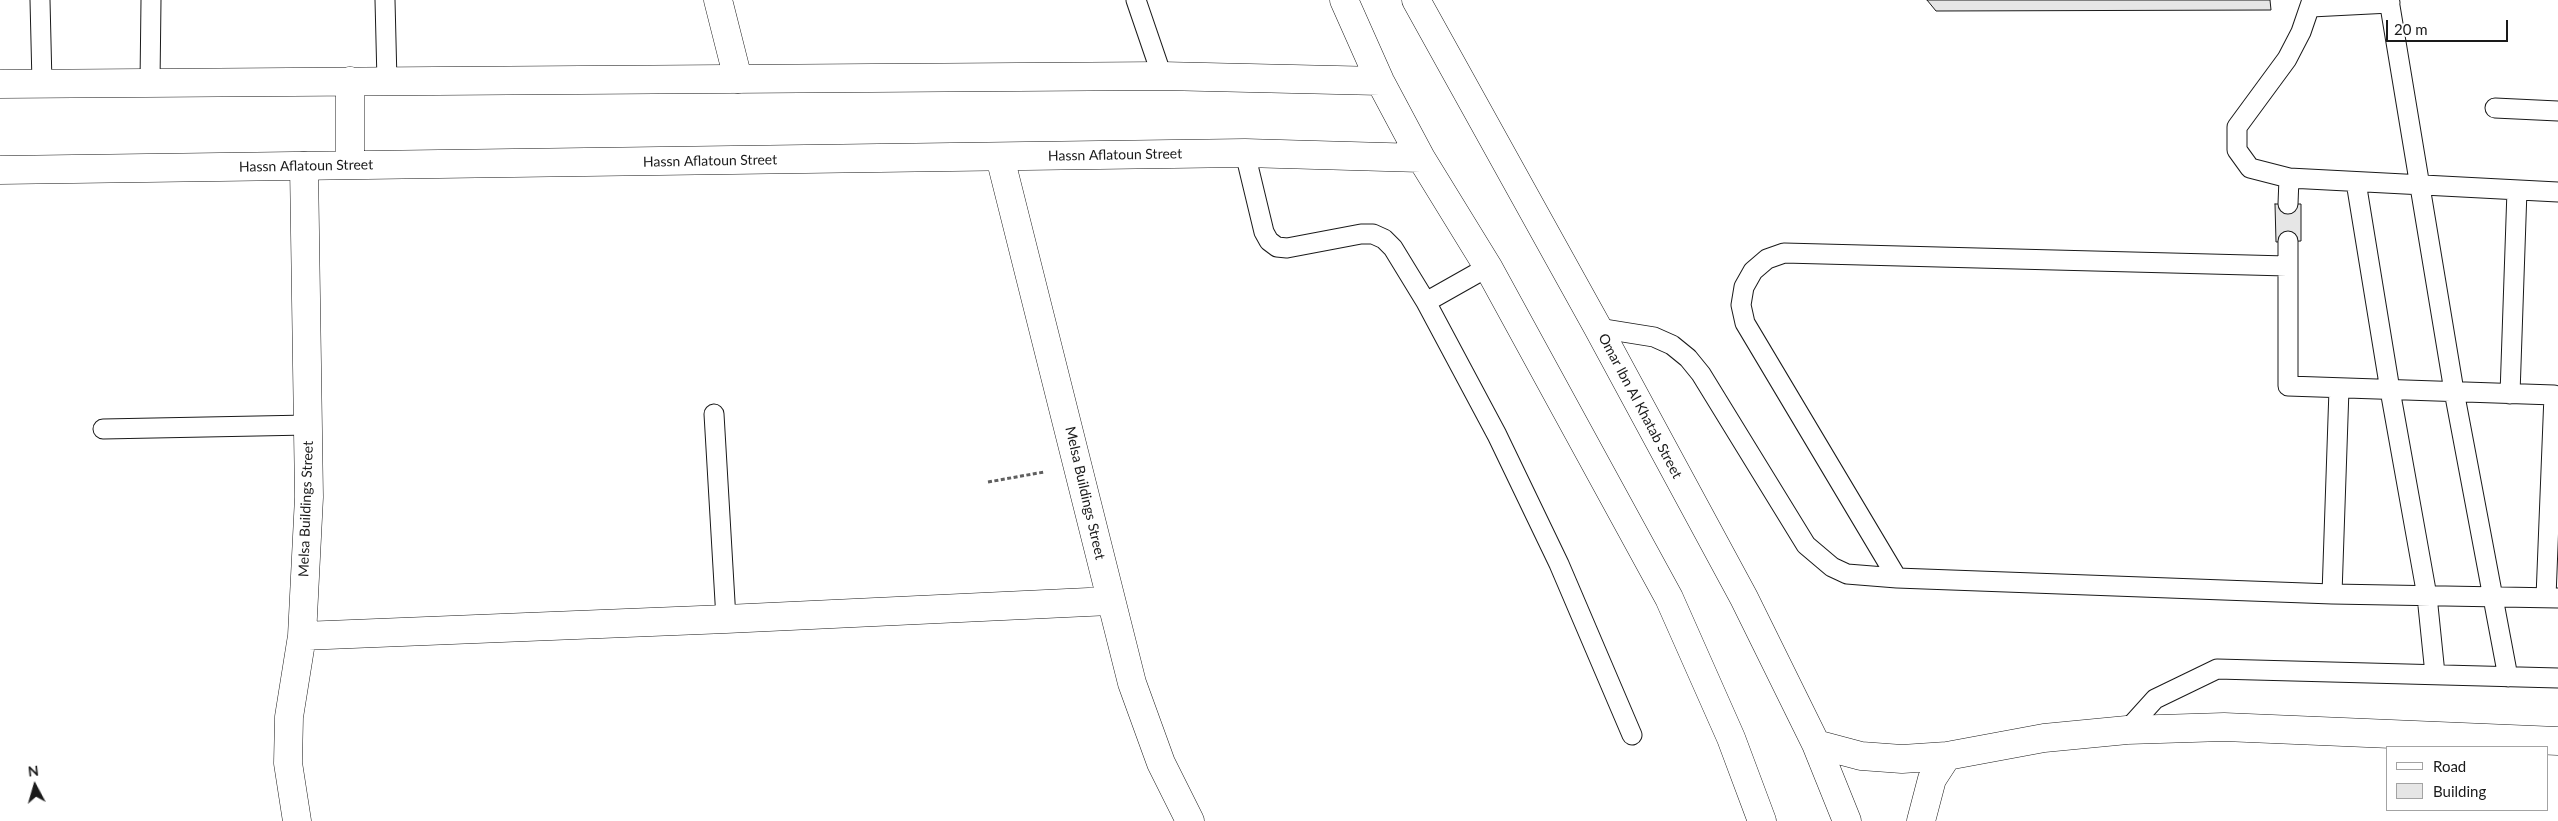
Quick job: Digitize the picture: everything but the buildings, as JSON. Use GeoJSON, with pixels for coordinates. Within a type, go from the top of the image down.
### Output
{"type":"FeatureCollection","features":[{"type":"Feature","properties":{"kind":"street"},"geometry":{"type":"LineString","coordinates":[[718,0],[738,79]]}},
{"type":"Feature","properties":{"kind":"street"},"geometry":{"type":"LineString","coordinates":[[1344,0],[1380,81],[1421,158],[1488,267],[1669,598],[1731,738],[1762,821]]}},
{"type":"Feature","properties":{"kind":"street","name":"Omar Ibn Al Khatab Street"},"geometry":{"type":"LineString","coordinates":[[1416,0],[1598,328],[1744,598],[1816,744],[1846,821]]}},
{"type":"Feature","properties":{"kind":"street"},"geometry":{"type":"LineString","coordinates":[[0,84],[1162,76],[1380,81]]}},
{"type":"Feature","properties":{"kind":"street"},"geometry":{"type":"LineString","coordinates":[[350,81],[350,165]]}},
{"type":"Feature","properties":{"kind":"street","name":"Hassn Aflatoun Street"},"geometry":{"type":"LineString","coordinates":[[0,170],[1245,154],[1421,158]]}},
{"type":"Feature","properties":{"kind":"street","name":"Melsa Buildings Street"},"geometry":{"type":"LineString","coordinates":[[1000,157],[1132,683],[1160,763],[1190,821]]}},
{"type":"Feature","properties":{"kind":"street","name":"Melsa Buildings Street"},"geometry":{"type":"LineString","coordinates":[[297,821],[288,754],[290,717],[302,636],[310,496],[304,166]]}},
{"type":"Feature","properties":{"kind":"street"},"geometry":{"type":"LineString","coordinates":[[302,636],[1110,601]]}},
{"type":"Feature","properties":{"kind":"street"},"geometry":{"type":"LineString","coordinates":[[1816,744],[1861,756],[1902,760],[1947,756],[2044,738],[2127,730],[2224,727],[2558,741]]}},
{"type":"Feature","properties":{"kind":"street"},"geometry":{"type":"LineString","coordinates":[[1921,821],[1932,780],[1947,756]]}},
{"type":"Feature","properties":{"kind":"lane"},"geometry":{"type":"LineString","coordinates":[[40,0],[42,84]]}},
{"type":"Feature","properties":{"kind":"lane"},"geometry":{"type":"LineString","coordinates":[[150,83],[151,0]]}},
{"type":"Feature","properties":{"kind":"lane"},"geometry":{"type":"LineString","coordinates":[[385,0],[387,81]]}},
{"type":"Feature","properties":{"kind":"lane"},"geometry":{"type":"LineString","coordinates":[[1136,0],[1162,76]]}},
{"type":"Feature","properties":{"kind":"lane"},"geometry":{"type":"LineString","coordinates":[[2508,677],[2454,392],[2420,185],[2389,1],[2311,4],[2287,59],[2237,127],[2237,150],[2250,168],[2289,178],[2356,182],[2420,185],[2558,192]]}},
{"type":"Feature","properties":{"kind":"lane"},"geometry":{"type":"LineString","coordinates":[[2495,108],[2558,111]]}},
{"type":"Feature","properties":{"kind":"lane"},"geometry":{"type":"LineString","coordinates":[[1245,154],[1264,232],[1269,241],[1277,247],[1287,248],[1362,234],[1373,234],[1393,248],[1426,302],[1497,435],[1559,564],[1632,735]]}},
{"type":"Feature","properties":{"kind":"lane"},"geometry":{"type":"LineString","coordinates":[[2288,204],[2289,178]]}},
{"type":"Feature","properties":{"kind":"lane"},"geometry":{"type":"LineString","coordinates":[[2356,182],[2390,390],[2427,596],[2435,674]]}},
{"type":"Feature","properties":{"kind":"lane"},"geometry":{"type":"LineString","coordinates":[[2510,394],[2518,190]]}},
{"type":"Feature","properties":{"kind":"lane"},"geometry":{"type":"LineString","coordinates":[[1598,328],[1654,337],[1672,345],[1688,358],[1701,374],[1806,545],[1832,567],[1847,574],[1897,578],[2332,594],[2552,598],[2554,395],[2288,386],[2288,241]]}},
{"type":"Feature","properties":{"kind":"lane"},"geometry":{"type":"LineString","coordinates":[[1897,578],[1745,323],[1741,305],[1744,287],[1753,271],[1767,259],[1784,252],[2287,266]]}},
{"type":"Feature","properties":{"kind":"lane"},"geometry":{"type":"LineString","coordinates":[[1426,302],[1488,267]]}},
{"type":"Feature","properties":{"kind":"lane"},"geometry":{"type":"LineString","coordinates":[[2332,594],[2339,389]]}},
{"type":"Feature","properties":{"kind":"lane"},"geometry":{"type":"LineString","coordinates":[[714,414],[726,619]]}},
{"type":"Feature","properties":{"kind":"lane"},"geometry":{"type":"LineString","coordinates":[[103,429],[308,425]]}},
{"type":"Feature","properties":{"kind":"lane"},"geometry":{"type":"LineString","coordinates":[[2127,730],[2155,699],[2217,669],[2558,678]]}},
{"type":"Feature","properties":{"kind":"path"},"geometry":{"type":"LineString","coordinates":[[988,482],[1079,466]]}}]}
